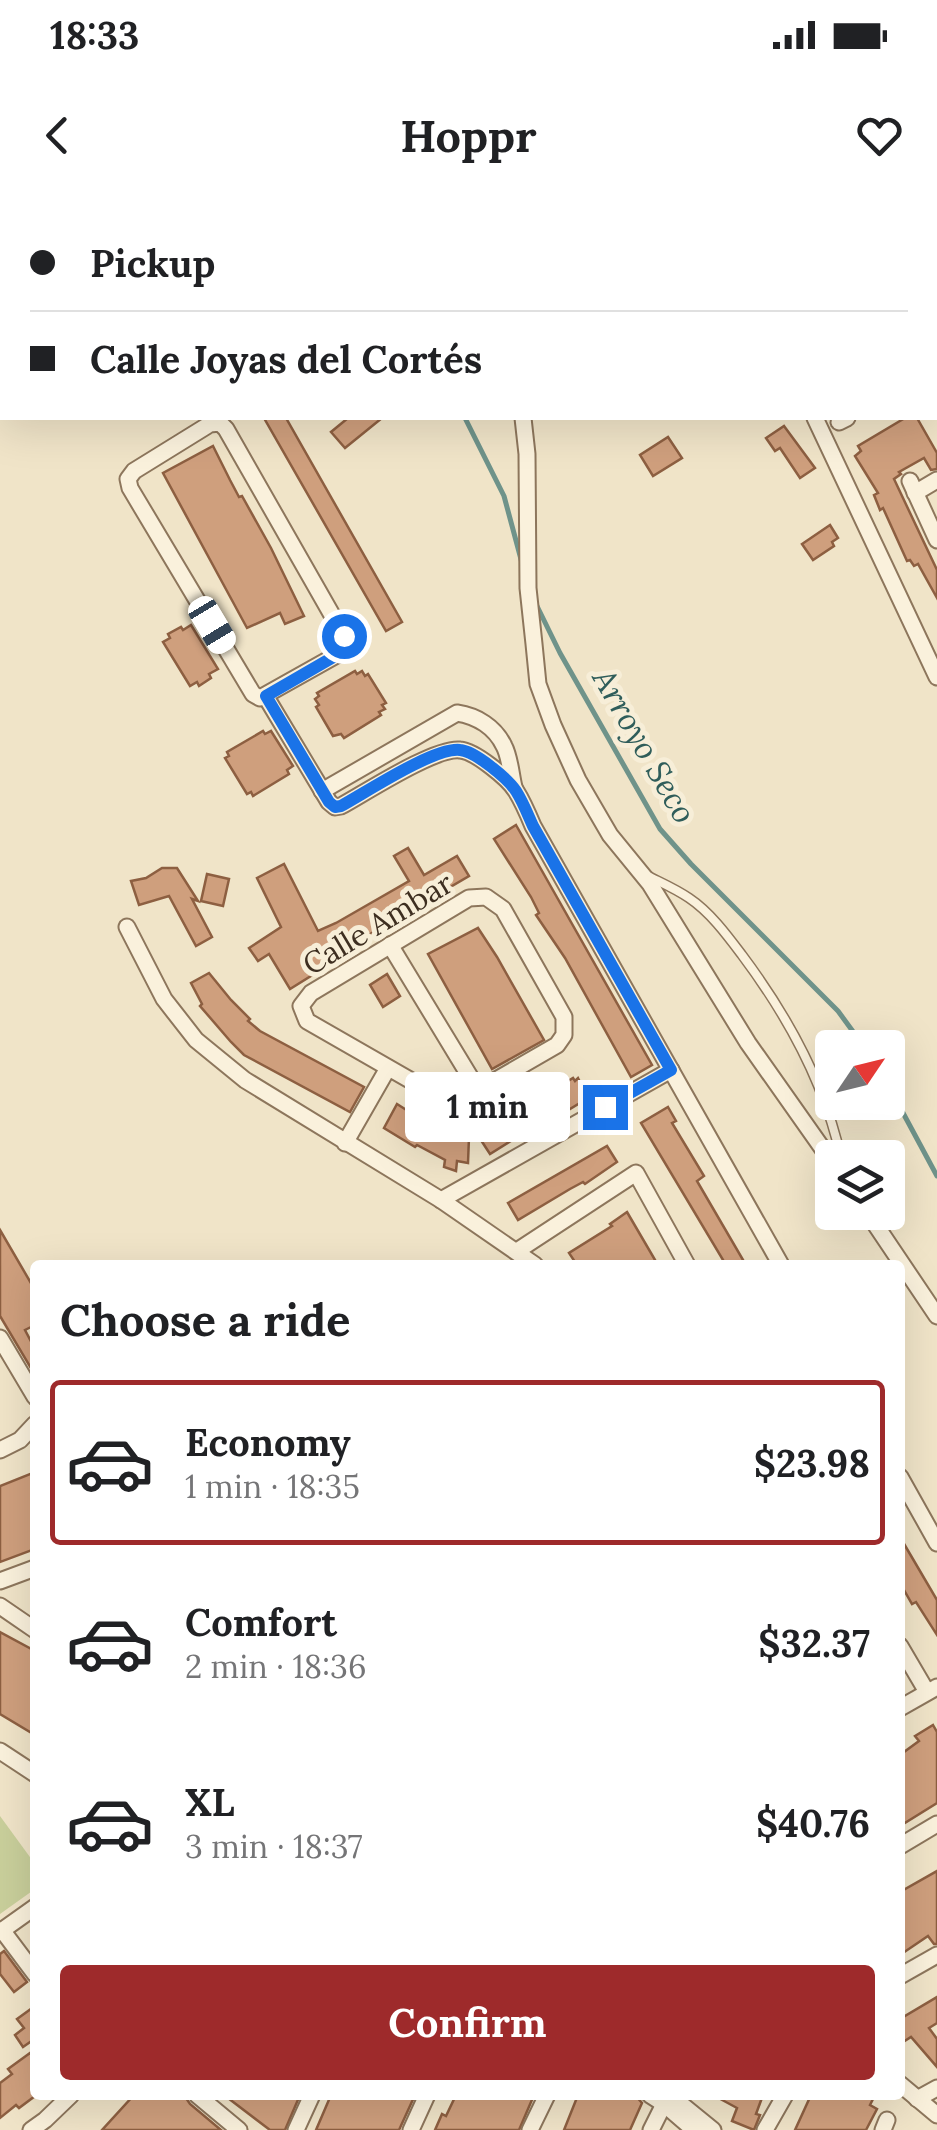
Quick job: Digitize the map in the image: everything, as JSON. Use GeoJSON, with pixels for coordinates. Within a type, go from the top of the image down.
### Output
{"type":"FeatureCollection","features":[{"type":"Feature","properties":{"kind":"street"},"geometry":{"type":"LineString","coordinates":[[522,420],[527,454],[528,588],[538,684],[553,725],[578,780],[610,835],[650,884],[748,1043],[816,1140]]}},
{"type":"Feature","properties":{"kind":"street"},"geometry":{"type":"LineString","coordinates":[[817,420],[937,676]]}},
{"type":"Feature","properties":{"kind":"street"},"geometry":{"type":"LineString","coordinates":[[210,424],[226,429],[344,636],[342,652],[266,696],[253,694],[128,479],[134,470],[210,424]]}},
{"type":"Feature","properties":{"kind":"street"},"geometry":{"type":"LineString","coordinates":[[937,480],[913,487],[937,540]]}},
{"type":"Feature","properties":{"kind":"street"},"geometry":{"type":"LineString","coordinates":[[266,696],[335,807],[438,754],[460,750],[478,757],[514,788]]}},
{"type":"Feature","properties":{"kind":"street"},"geometry":{"type":"LineString","coordinates":[[322,791],[457,713],[484,722],[504,746],[514,788],[533,826],[778,1260]]}},
{"type":"Feature","properties":{"kind":"street","name":"Calle Ambar"},"geometry":{"type":"LineString","coordinates":[[388,1068],[307,1021],[301,1006],[311,993],[469,898],[486,897],[503,908],[564,1016],[564,1035],[557,1045],[478,1090]]}},
{"type":"Feature","properties":{"kind":"street"},"geometry":{"type":"LineString","coordinates":[[127,928],[164,999],[196,1040],[245,1080],[441,1200],[529,1260]]}},
{"type":"Feature","properties":{"kind":"street"},"geometry":{"type":"LineString","coordinates":[[345,1142],[388,1068],[452,1101],[478,1090],[390,945]]}},
{"type":"Feature","properties":{"kind":"street"},"geometry":{"type":"LineString","coordinates":[[441,1200],[671,1070]]}},
{"type":"Feature","properties":{"kind":"street"},"geometry":{"type":"LineString","coordinates":[[517,1251],[636,1173],[683,1260]]}},
{"type":"Feature","properties":{"kind":"street"},"geometry":{"type":"LineString","coordinates":[[879,1230],[899,1260]]}},
{"type":"Feature","properties":{"kind":"street"},"geometry":{"type":"LineString","coordinates":[[905,1268],[937,1316]]}},
{"type":"Feature","properties":{"kind":"street"},"geometry":{"type":"LineString","coordinates":[[0,1338],[30,1388]]}},
{"type":"Feature","properties":{"kind":"street"},"geometry":{"type":"LineString","coordinates":[[0,1450],[20,1440],[30,1429]]}},
{"type":"Feature","properties":{"kind":"street"},"geometry":{"type":"LineString","coordinates":[[905,1486],[937,1543]]}},
{"type":"Feature","properties":{"kind":"street"},"geometry":{"type":"LineString","coordinates":[[0,1581],[30,1570]]}},
{"type":"Feature","properties":{"kind":"street"},"geometry":{"type":"LineString","coordinates":[[0,1606],[30,1627]]}},
{"type":"Feature","properties":{"kind":"street"},"geometry":{"type":"LineString","coordinates":[[905,1653],[932,1690],[905,1705]]}},
{"type":"Feature","properties":{"kind":"street"},"geometry":{"type":"LineString","coordinates":[[0,1750],[30,1771]]}},
{"type":"Feature","properties":{"kind":"street"},"geometry":{"type":"LineString","coordinates":[[905,1843],[937,1824]]}},
{"type":"Feature","properties":{"kind":"street"},"geometry":{"type":"LineString","coordinates":[[30,1910],[1,1931],[30,1968]]}},
{"type":"Feature","properties":{"kind":"street"},"geometry":{"type":"LineString","coordinates":[[905,1973],[937,1955]]}},
{"type":"Feature","properties":{"kind":"street"},"geometry":{"type":"LineString","coordinates":[[905,2088],[937,2115]]}},
{"type":"Feature","properties":{"kind":"street"},"geometry":{"type":"LineString","coordinates":[[918,2099],[937,2088]]}},
{"type":"Feature","properties":{"kind":"street"},"geometry":{"type":"LineString","coordinates":[[44,2127],[67,2100]]}},
{"type":"Feature","properties":{"kind":"street"},"geometry":{"type":"LineString","coordinates":[[203,2100],[239,2130]]}},
{"type":"Feature","properties":{"kind":"street"},"geometry":{"type":"LineString","coordinates":[[296,2130],[310,2100]]}},
{"type":"Feature","properties":{"kind":"street"},"geometry":{"type":"LineString","coordinates":[[411,2130],[425,2100]]}},
{"type":"Feature","properties":{"kind":"street"},"geometry":{"type":"LineString","coordinates":[[530,2130],[545,2100]]}},
{"type":"Feature","properties":{"kind":"street"},"geometry":{"type":"LineString","coordinates":[[651,2130],[661,2100]]}},
{"type":"Feature","properties":{"kind":"street"},"geometry":{"type":"LineString","coordinates":[[664,2100],[694,2130]]}},
{"type":"Feature","properties":{"kind":"street"},"geometry":{"type":"LineString","coordinates":[[665,2100],[714,2130]]}},
{"type":"Feature","properties":{"kind":"street"},"geometry":{"type":"LineString","coordinates":[[765,2130],[782,2100]]}},
{"type":"Feature","properties":{"kind":"lane"},"geometry":{"type":"LineString","coordinates":[[639,872],[692,900],[725,933],[766,987],[819,1090],[838,1140]]}},
{"type":"Feature","properties":{"kind":"green space"},"geometry":{"type":"Polygon","coordinates":[[[0,1816],[30,1857],[30,1893],[0,1914],[0,1816]]]}},
{"type":"Feature","properties":{"kind":"building"},"geometry":{"type":"Polygon","coordinates":[[[265,420],[287,420],[402,622],[386,631],[265,420]]]}},
{"type":"Feature","properties":{"kind":"building"},"geometry":{"type":"Polygon","coordinates":[[[346,420],[380,420],[345,448],[331,432],[346,420]]]}},
{"type":"Feature","properties":{"kind":"building"},"geometry":{"type":"Polygon","coordinates":[[[902,420],[918,420],[937,453],[937,469],[931,470],[924,458],[894,479],[937,570],[937,598],[918,564],[907,561],[883,508],[880,510],[874,495],[878,493],[855,456],[861,451],[858,446],[902,420]]]}},
{"type":"Feature","properties":{"kind":"building"},"geometry":{"type":"Polygon","coordinates":[[[784,426],[815,468],[800,478],[780,448],[775,451],[766,438],[784,426]]]}},
{"type":"Feature","properties":{"kind":"building"},"geometry":{"type":"Polygon","coordinates":[[[668,437],[682,458],[653,476],[640,455],[668,437]]]}},
{"type":"Feature","properties":{"kind":"building"},"geometry":{"type":"Polygon","coordinates":[[[213,446],[304,616],[285,624],[280,613],[247,628],[163,473],[213,446]]]}},
{"type":"Feature","properties":{"kind":"building"},"geometry":{"type":"Polygon","coordinates":[[[830,525],[838,538],[832,542],[834,546],[813,560],[802,544],[830,525]]]}},
{"type":"Feature","properties":{"kind":"building"},"geometry":{"type":"Polygon","coordinates":[[[191,625],[218,669],[199,686],[197,682],[190,686],[163,642],[170,638],[168,634],[191,625]]]}},
{"type":"Feature","properties":{"kind":"building"},"geometry":{"type":"Polygon","coordinates":[[[355,671],[368,674],[386,703],[382,705],[385,709],[344,738],[341,734],[333,736],[316,707],[317,693],[355,671]]]}},
{"type":"Feature","properties":{"kind":"building"},"geometry":{"type":"Polygon","coordinates":[[[263,731],[271,731],[293,766],[287,770],[289,774],[253,796],[251,792],[247,794],[225,758],[229,756],[227,752],[263,731]]]}},
{"type":"Feature","properties":{"kind":"building"},"geometry":{"type":"Polygon","coordinates":[[[516,825],[652,1065],[631,1077],[565,958],[536,915],[539,913],[531,897],[494,839],[516,825]]]}},
{"type":"Feature","properties":{"kind":"building"},"geometry":{"type":"Polygon","coordinates":[[[408,848],[424,875],[457,856],[469,876],[365,937],[367,941],[290,989],[269,954],[258,961],[249,948],[281,927],[257,878],[284,864],[318,931],[409,881],[394,856],[408,848]]]}},
{"type":"Feature","properties":{"kind":"building"},"geometry":{"type":"Polygon","coordinates":[[[162,868],[177,868],[198,901],[192,899],[212,937],[196,946],[169,896],[139,905],[131,881],[146,878],[162,868]]]}},
{"type":"Feature","properties":{"kind":"building"},"geometry":{"type":"Polygon","coordinates":[[[207,874],[229,879],[223,906],[201,901],[207,874]]]}},
{"type":"Feature","properties":{"kind":"building"},"geometry":{"type":"Polygon","coordinates":[[[478,928],[544,1040],[492,1069],[428,954],[478,928]]]}},
{"type":"Feature","properties":{"kind":"building"},"geometry":{"type":"Polygon","coordinates":[[[209,973],[260,1031],[364,1087],[350,1112],[244,1055],[200,1006],[191,983],[209,973]]]}},
{"type":"Feature","properties":{"kind":"building"},"geometry":{"type":"Polygon","coordinates":[[[387,974],[400,996],[383,1007],[370,985],[387,974]]]}},
{"type":"Feature","properties":{"kind":"building"},"geometry":{"type":"Polygon","coordinates":[[[578,1078],[588,1098],[490,1154],[477,1134],[578,1078]]]}},
{"type":"Feature","properties":{"kind":"building"},"geometry":{"type":"Polygon","coordinates":[[[397,1104],[438,1130],[469,1137],[468,1163],[457,1161],[456,1171],[444,1167],[445,1160],[384,1128],[397,1104]]]}},
{"type":"Feature","properties":{"kind":"building"},"geometry":{"type":"Polygon","coordinates":[[[668,1107],[676,1121],[672,1123],[704,1176],[697,1181],[743,1260],[723,1260],[641,1123],[668,1107]]]}},
{"type":"Feature","properties":{"kind":"building"},"geometry":{"type":"Polygon","coordinates":[[[607,1146],[617,1162],[518,1220],[508,1203],[607,1146]]]}},
{"type":"Feature","properties":{"kind":"building"},"geometry":{"type":"Polygon","coordinates":[[[627,1212],[655,1260],[574,1260],[569,1253],[627,1212]]]}},
{"type":"Feature","properties":{"kind":"building"},"geometry":{"type":"Polygon","coordinates":[[[0,1230],[30,1281],[30,1328],[25,1330],[30,1340],[30,1367],[0,1316],[0,1230]]]}},
{"type":"Feature","properties":{"kind":"building"},"geometry":{"type":"Polygon","coordinates":[[[30,1474],[30,1551],[0,1562],[0,1486],[30,1474]]]}},
{"type":"Feature","properties":{"kind":"building"},"geometry":{"type":"Polygon","coordinates":[[[905,1546],[937,1600],[937,1635],[916,1602],[912,1604],[905,1592],[905,1546]]]}},
{"type":"Feature","properties":{"kind":"building"},"geometry":{"type":"Polygon","coordinates":[[[0,1632],[30,1648],[30,1732],[0,1714],[0,1632]]]}},
{"type":"Feature","properties":{"kind":"building"},"geometry":{"type":"Polygon","coordinates":[[[933,1725],[937,1732],[937,1803],[905,1823],[905,1751],[919,1741],[915,1736],[933,1725]]]}},
{"type":"Feature","properties":{"kind":"building"},"geometry":{"type":"Polygon","coordinates":[[[937,1871],[937,1944],[928,1936],[905,1952],[905,1889],[937,1871]]]}},
{"type":"Feature","properties":{"kind":"building"},"geometry":{"type":"Polygon","coordinates":[[[4,1951],[27,1982],[14,1992],[0,1974],[0,1954],[4,1951]]]}},
{"type":"Feature","properties":{"kind":"building"},"geometry":{"type":"Polygon","coordinates":[[[937,1997],[937,2023],[929,2028],[937,2039],[937,2067],[911,2037],[905,2041],[905,2016],[937,1997]]]}},
{"type":"Feature","properties":{"kind":"building"},"geometry":{"type":"Polygon","coordinates":[[[30,2010],[30,2042],[23,2047],[15,2035],[24,2028],[17,2019],[30,2010]]]}},
{"type":"Feature","properties":{"kind":"building"},"geometry":{"type":"Polygon","coordinates":[[[30,2053],[30,2100],[0,2118],[0,2083],[12,2074],[8,2069],[30,2053]]]}},
{"type":"Feature","properties":{"kind":"building"},"geometry":{"type":"Polygon","coordinates":[[[129,2100],[187,2100],[221,2130],[102,2130],[129,2100]]]}},
{"type":"Feature","properties":{"kind":"building"},"geometry":{"type":"Polygon","coordinates":[[[231,2100],[298,2100],[285,2130],[270,2130],[231,2100]]]}},
{"type":"Feature","properties":{"kind":"building"},"geometry":{"type":"Polygon","coordinates":[[[329,2100],[413,2100],[399,2130],[316,2130],[329,2100]]]}},
{"type":"Feature","properties":{"kind":"building"},"geometry":{"type":"Polygon","coordinates":[[[454,2100],[532,2100],[519,2130],[435,2130],[442,2114],[446,2116],[454,2100]]]}},
{"type":"Feature","properties":{"kind":"building"},"geometry":{"type":"Polygon","coordinates":[[[576,2100],[642,2103],[630,2130],[564,2130],[576,2100]]]}},
{"type":"Feature","properties":{"kind":"building"},"geometry":{"type":"Polygon","coordinates":[[[722,2100],[761,2100],[754,2130],[732,2121],[737,2108],[722,2100]]]}},
{"type":"Feature","properties":{"kind":"building"},"geometry":{"type":"Polygon","coordinates":[[[809,2100],[872,2100],[870,2105],[877,2109],[866,2130],[795,2130],[809,2100]]]}},
{"type":"Feature","properties":{"kind":"waterway","name":"Arroyo Seco"},"geometry":{"type":"LineString","coordinates":[[466,420],[504,496],[522,563]]}},
{"type":"Feature","properties":{"kind":"waterway","name":"Arroyo Seco"},"geometry":{"type":"LineString","coordinates":[[535,602],[660,829],[838,1011],[852,1030]]}},
{"type":"Feature","properties":{"kind":"waterway","name":"Arroyo Seco"},"geometry":{"type":"LineString","coordinates":[[905,1117],[937,1176]]}},
{"type":"Feature","properties":{"kind":"route"},"geometry":{"type":"LineString","coordinates":[[344,636],[342,652],[266,696],[335,807],[438,754],[460,750],[478,757],[514,788],[671,1070],[605,1107]]}}]}
